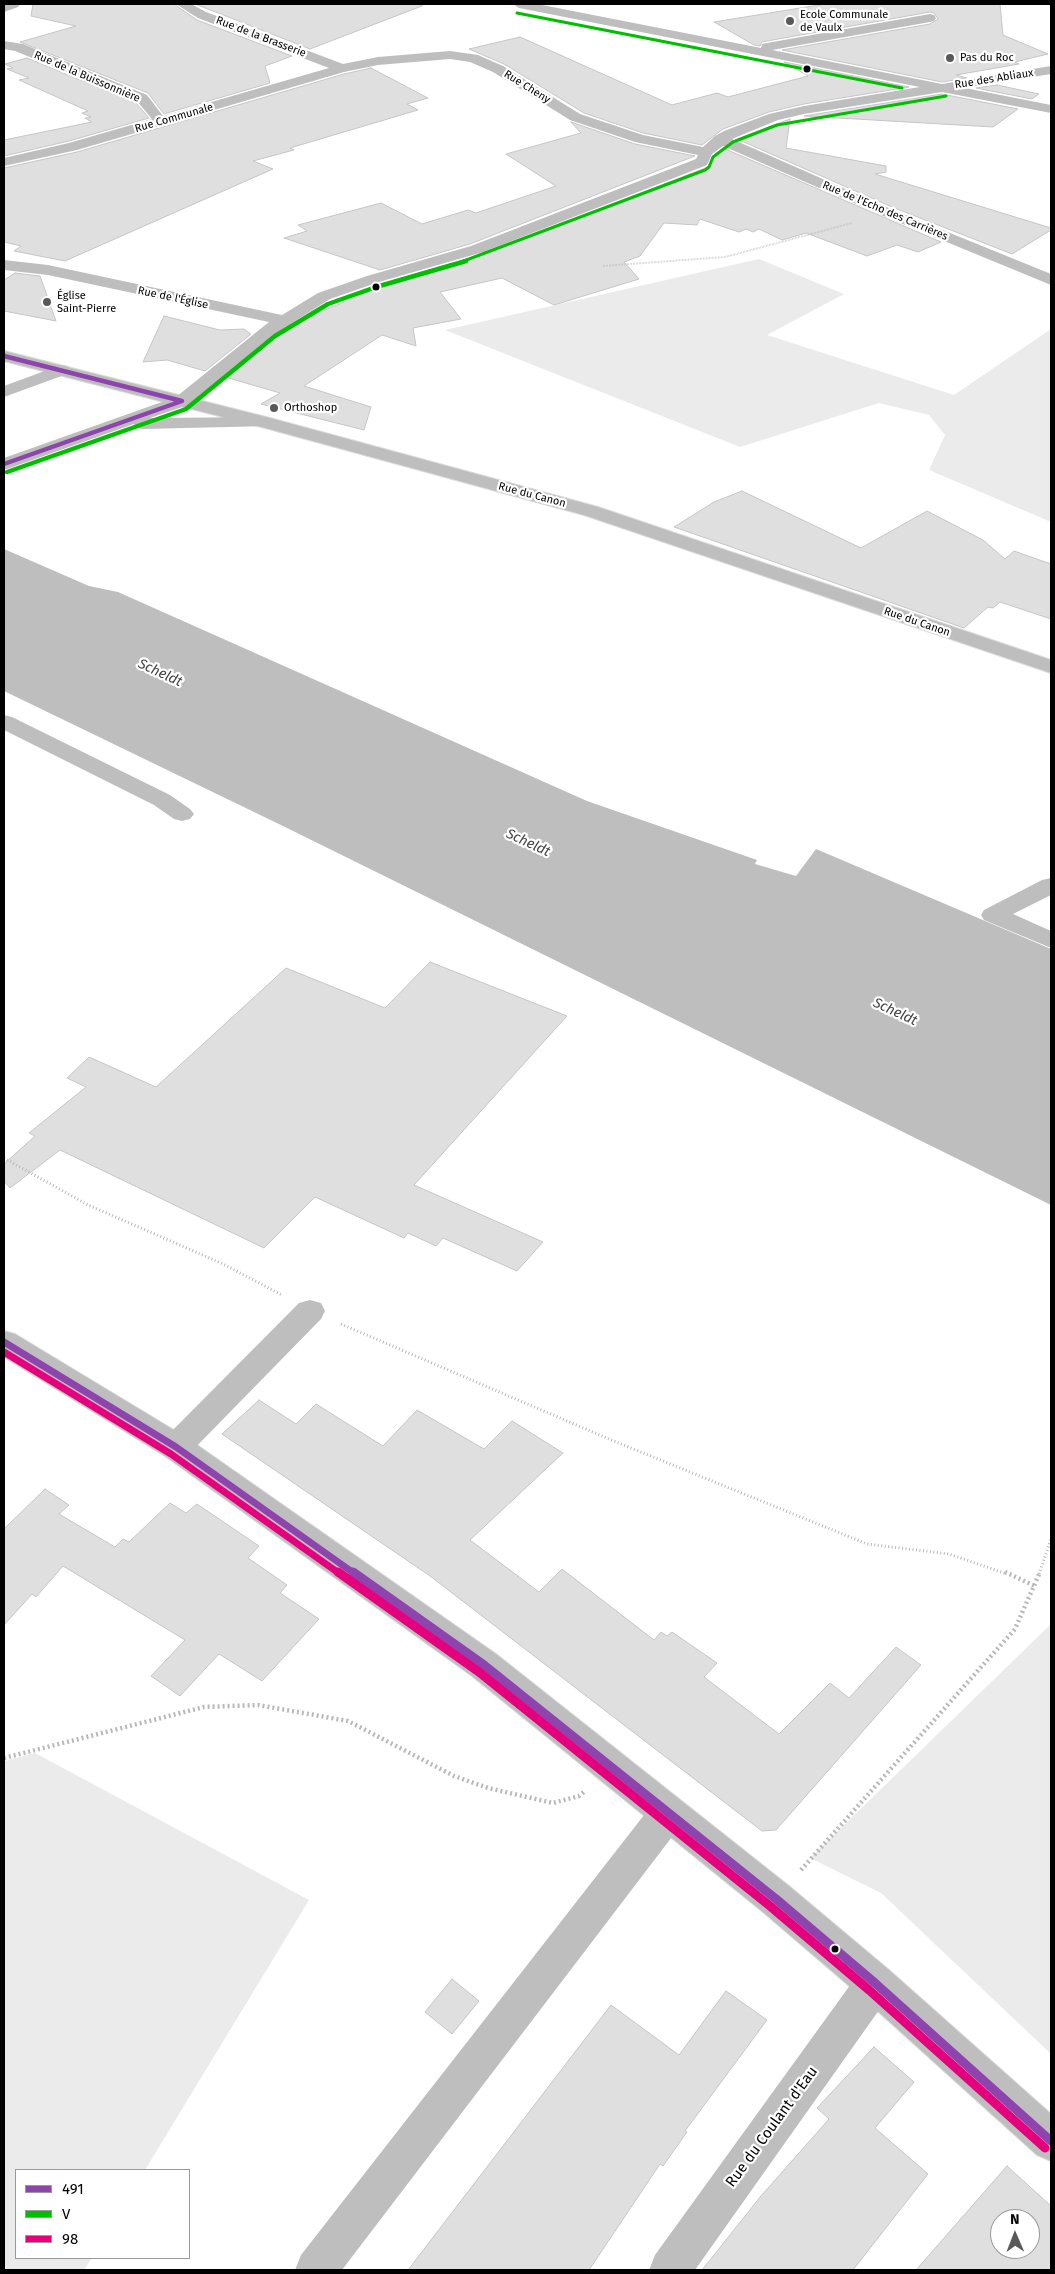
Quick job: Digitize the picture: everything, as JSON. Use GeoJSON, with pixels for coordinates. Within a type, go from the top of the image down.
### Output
{"type":"FeatureCollection","features":[{"type":"Feature","properties":{"kind":"street"},"geometry":{"type":"LineString","coordinates":[[4,8],[14,4]]}},
{"type":"Feature","properties":{"kind":"street","name":"Rue de la Brasserie"},"geometry":{"type":"LineString","coordinates":[[182,4],[202,15],[342,68]]}},
{"type":"Feature","properties":{"kind":"street"},"geometry":{"type":"LineString","coordinates":[[519,4],[1051,109]]}},
{"type":"Feature","properties":{"kind":"street"},"geometry":{"type":"LineString","coordinates":[[756,50],[930,18]]}},
{"type":"Feature","properties":{"kind":"street","name":"Rue de la Buissonnière"},"geometry":{"type":"LineString","coordinates":[[4,45],[18,47],[142,98],[161,122]]}},
{"type":"Feature","properties":{"kind":"street","name":"Rue Cheny"},"geometry":{"type":"LineString","coordinates":[[342,68],[417,57],[450,55],[473,58],[498,69],[575,117],[596,126],[640,139],[706,152]]}},
{"type":"Feature","properties":{"kind":"street","name":"Rue Communale"},"geometry":{"type":"LineString","coordinates":[[4,162],[72,147],[342,68]]}},
{"type":"Feature","properties":{"kind":"street","name":"Rue des Abliaux"},"geometry":{"type":"LineString","coordinates":[[4,464],[182,401],[283,320],[324,296],[373,279],[477,249],[702,162],[706,152],[720,139],[774,117],[804,110],[1051,70]]}},
{"type":"Feature","properties":{"kind":"street","name":"Rue de l'Echo des Carrières"},"geometry":{"type":"LineString","coordinates":[[720,139],[886,212],[1051,280]]}},
{"type":"Feature","properties":{"kind":"street","name":"Rue de l'Église"},"geometry":{"type":"LineString","coordinates":[[4,265],[48,270],[158,295],[283,320]]}},
{"type":"Feature","properties":{"kind":"street","name":"Rue du Canon"},"geometry":{"type":"LineString","coordinates":[[4,356],[264,422],[591,511],[1051,667]]}},
{"type":"Feature","properties":{"kind":"street"},"geometry":{"type":"LineString","coordinates":[[4,392],[61,370]]}},
{"type":"Feature","properties":{"kind":"street"},"geometry":{"type":"LineString","coordinates":[[109,426],[187,422],[264,422]]}},
{"type":"Feature","properties":{"kind":"street"},"geometry":{"type":"LineString","coordinates":[[4,722],[162,800],[182,814]]}},
{"type":"Feature","properties":{"kind":"street"},"geometry":{"type":"LineString","coordinates":[[1051,885],[993,916],[1051,940]]}},
{"type":"Feature","properties":{"kind":"street"},"geometry":{"type":"LineString","coordinates":[[176,1447],[310,1311]]}},
{"type":"Feature","properties":{"kind":"street"},"geometry":{"type":"LineString","coordinates":[[4,1342],[176,1447],[484,1665],[776,1899],[875,1983],[1051,2141]]}},
{"type":"Feature","properties":{"kind":"street"},"geometry":{"type":"LineString","coordinates":[[316,2270],[668,1813]]}},
{"type":"Feature","properties":{"kind":"street","name":"Rue du Coulant d'Eau"},"geometry":{"type":"LineString","coordinates":[[670,2270],[875,1983]]}},
{"type":"Feature","properties":{"kind":"path"},"geometry":{"type":"LineString","coordinates":[[603,266],[745,254],[886,212]]}},
{"type":"Feature","properties":{"kind":"path"},"geometry":{"type":"LineString","coordinates":[[4,1158],[88,1205],[221,1263],[310,1311],[518,1398],[618,1443],[868,1544],[949,1554],[1004,1572],[1035,1586]]}},
{"type":"Feature","properties":{"kind":"path"},"geometry":{"type":"LineString","coordinates":[[776,1899],[1015,1629],[1035,1586],[1051,1539]]}},
{"type":"Feature","properties":{"kind":"path"},"geometry":{"type":"LineString","coordinates":[[4,1758],[204,1707],[258,1705],[348,1721],[454,1776],[488,1788],[552,1803],[579,1796],[612,1769]]}},
{"type":"Feature","properties":{"kind":"shaded area"},"geometry":{"type":"Polygon","coordinates":[[[759,259],[844,294],[767,335],[954,395],[1051,329],[1051,522],[929,470],[945,435],[929,415],[879,403],[740,447],[445,330],[759,259]]]}},
{"type":"Feature","properties":{"kind":"shaded area"},"geometry":{"type":"Polygon","coordinates":[[[1051,1624],[1051,2054],[881,1893],[810,1858],[1051,1624]]]}},
{"type":"Feature","properties":{"kind":"shaded area"},"geometry":{"type":"Polygon","coordinates":[[[35,1753],[309,1900],[146,2169],[15,2169],[15,2259],[91,2259],[84,2270],[4,2270],[4,1761],[35,1753]]]}},
{"type":"Feature","properties":{"kind":"water","name":"Scheldt"},"geometry":{"type":"Polygon","coordinates":[[[4,549],[89,586],[118,592],[587,801],[757,860],[755,864],[796,876],[816,849],[1051,949],[1051,1205],[285,827],[4,691],[4,549]]]}},
{"type":"Feature","properties":{"kind":"building"},"geometry":{"type":"Polygon","coordinates":[[[33,4],[174,4],[197,20],[292,56],[265,66],[270,83],[164,114],[148,93],[20,42],[76,26],[31,16],[33,4]]]}},
{"type":"Feature","properties":{"kind":"building"},"geometry":{"type":"Polygon","coordinates":[[[195,4],[422,4],[422,6],[310,49],[195,4]]]}},
{"type":"Feature","properties":{"kind":"building"},"geometry":{"type":"Polygon","coordinates":[[[825,4],[1000,4],[1003,35],[1048,54],[1015,62],[1019,64],[956,75],[967,78],[942,82],[782,50],[930,24],[938,19],[934,13],[930,12],[767,41],[762,42],[760,46],[754,45],[714,22],[825,4]]]}},
{"type":"Feature","properties":{"kind":"building"},"geometry":{"type":"Polygon","coordinates":[[[520,37],[672,105],[717,93],[728,97],[808,76],[784,62],[909,87],[804,104],[769,112],[723,129],[702,145],[643,133],[584,113],[504,64],[469,49],[520,37]]]}},
{"type":"Feature","properties":{"kind":"building"},"geometry":{"type":"Polygon","coordinates":[[[27,58],[136,103],[149,118],[69,141],[4,156],[4,140],[92,122],[85,118],[91,117],[82,113],[88,111],[19,80],[29,78],[7,69],[13,68],[5,64],[27,58]]]}},
{"type":"Feature","properties":{"kind":"building"},"geometry":{"type":"Polygon","coordinates":[[[371,68],[428,98],[407,104],[418,110],[290,148],[294,150],[253,161],[273,169],[65,261],[14,251],[21,246],[4,242],[4,168],[77,152],[344,74],[371,68]]]}},
{"type":"Feature","properties":{"kind":"building"},"geometry":{"type":"Polygon","coordinates":[[[997,85],[1039,94],[1032,99],[976,88],[997,85]]]}},
{"type":"Feature","properties":{"kind":"building"},"geometry":{"type":"Polygon","coordinates":[[[942,94],[1018,109],[993,127],[804,116],[942,94]]]}},
{"type":"Feature","properties":{"kind":"building"},"geometry":{"type":"Polygon","coordinates":[[[790,119],[786,148],[886,166],[886,172],[875,174],[1051,228],[1051,230],[1012,254],[892,207],[737,139],[790,119]]]}},
{"type":"Feature","properties":{"kind":"building"},"geometry":{"type":"Polygon","coordinates":[[[571,122],[635,144],[695,156],[470,244],[380,270],[284,238],[307,231],[298,225],[381,203],[422,224],[468,210],[476,213],[556,186],[506,154],[581,133],[571,122]]]}},
{"type":"Feature","properties":{"kind":"building"},"geometry":{"type":"Polygon","coordinates":[[[723,148],[941,242],[918,252],[897,245],[867,256],[806,233],[782,240],[759,229],[753,232],[746,229],[739,232],[700,219],[697,225],[664,223],[640,256],[624,262],[639,279],[554,305],[502,278],[440,292],[461,319],[413,328],[416,346],[382,335],[304,386],[371,407],[364,430],[261,404],[280,393],[225,377],[277,335],[299,321],[401,278],[484,254],[708,167],[714,155],[723,148]]]}},
{"type":"Feature","properties":{"kind":"building"},"geometry":{"type":"Polygon","coordinates":[[[15,273],[40,276],[56,321],[4,311],[4,280],[15,273]]]}},
{"type":"Feature","properties":{"kind":"building"},"geometry":{"type":"Polygon","coordinates":[[[164,316],[220,330],[244,329],[251,334],[205,371],[167,360],[143,362],[164,316]]]}},
{"type":"Feature","properties":{"kind":"building"},"geometry":{"type":"Polygon","coordinates":[[[742,491],[861,548],[927,511],[983,540],[1005,559],[1014,551],[1051,564],[1051,619],[1000,602],[993,608],[988,607],[964,628],[674,527],[714,502],[742,491]]]}},
{"type":"Feature","properties":{"kind":"building"},"geometry":{"type":"Polygon","coordinates":[[[430,962],[567,1016],[414,1185],[543,1242],[517,1271],[443,1238],[436,1246],[408,1233],[404,1238],[315,1197],[264,1248],[60,1150],[10,1188],[4,1181],[4,1164],[35,1136],[29,1133],[86,1087],[67,1078],[89,1057],[156,1087],[286,968],[385,1008],[430,962]]]}},
{"type":"Feature","properties":{"kind":"building"},"geometry":{"type":"Polygon","coordinates":[[[259,1400],[296,1424],[316,1404],[383,1446],[417,1410],[484,1449],[512,1421],[563,1453],[470,1540],[539,1592],[562,1569],[654,1640],[661,1632],[667,1636],[672,1632],[717,1663],[704,1677],[779,1734],[830,1683],[849,1698],[896,1647],[921,1665],[776,1830],[762,1831],[430,1576],[222,1434],[259,1400]]]}},
{"type":"Feature","properties":{"kind":"building"},"geometry":{"type":"Polygon","coordinates":[[[45,1489],[69,1505],[59,1514],[115,1547],[123,1539],[129,1542],[170,1503],[186,1513],[197,1504],[259,1546],[248,1558],[287,1585],[280,1593],[319,1619],[262,1681],[219,1654],[180,1696],[151,1676],[185,1640],[63,1566],[36,1597],[32,1594],[4,1625],[4,1529],[45,1489]]]}},
{"type":"Feature","properties":{"kind":"building"},"geometry":{"type":"Polygon","coordinates":[[[452,1979],[479,2001],[452,2034],[425,2012],[452,1979]]]}},
{"type":"Feature","properties":{"kind":"building"},"geometry":{"type":"Polygon","coordinates":[[[726,1991],[767,2020],[685,2131],[687,2132],[663,2166],[660,2164],[589,2270],[408,2270],[611,2005],[679,2055],[726,1991]]]}},
{"type":"Feature","properties":{"kind":"building"},"geometry":{"type":"Polygon","coordinates":[[[874,2047],[914,2082],[875,2128],[928,2174],[853,2270],[702,2270],[761,2196],[829,2119],[817,2108],[874,2047]]]}},
{"type":"Feature","properties":{"kind":"building"},"geometry":{"type":"Polygon","coordinates":[[[1007,2166],[1051,2206],[1051,2270],[916,2270],[1007,2166]]]}},
{"type":"Feature","properties":{"kind":"transit line","name":"V"},"geometry":{"type":"LineString","coordinates":[[517,13],[902,88]]}},
{"type":"Feature","properties":{"kind":"transit line","name":"V"},"geometry":{"type":"LineString","coordinates":[[7,472],[186,409],[275,336],[328,304],[376,287],[480,257],[705,170],[709,167],[713,157],[733,142],[777,125],[946,96]]}},
{"type":"Feature","properties":{"kind":"transit line","name":"491"},"geometry":{"type":"LineString","coordinates":[[4,356],[182,401]]}},
{"type":"Feature","properties":{"kind":"transit line","name":"491"},"geometry":{"type":"LineString","coordinates":[[4,464],[182,401]]}},
{"type":"Feature","properties":{"kind":"transit line","name":"491"},"geometry":{"type":"LineString","coordinates":[[4,1342],[176,1447],[484,1665],[776,1899],[875,1983],[1051,2141]]}},
{"type":"Feature","properties":{"kind":"transit line","name":"98"},"geometry":{"type":"LineString","coordinates":[[4,1352],[171,1454],[479,1672],[770,1906],[869,1990],[1045,2148]]}},
{"type":"Feature","properties":{"kind":"place","name":"Ecole Communale de Vaulx"},"geometry":{"type":"Point","coordinates":[790,21]}},
{"type":"Feature","properties":{"kind":"place","name":"Pas du Roc"},"geometry":{"type":"Point","coordinates":[950,58]}},
{"type":"Feature","properties":{"kind":"place","name":"Église Saint-Pierre"},"geometry":{"type":"Point","coordinates":[47,302]}},
{"type":"Feature","properties":{"kind":"place","name":"Orthoshop"},"geometry":{"type":"Point","coordinates":[274,408]}}]}
